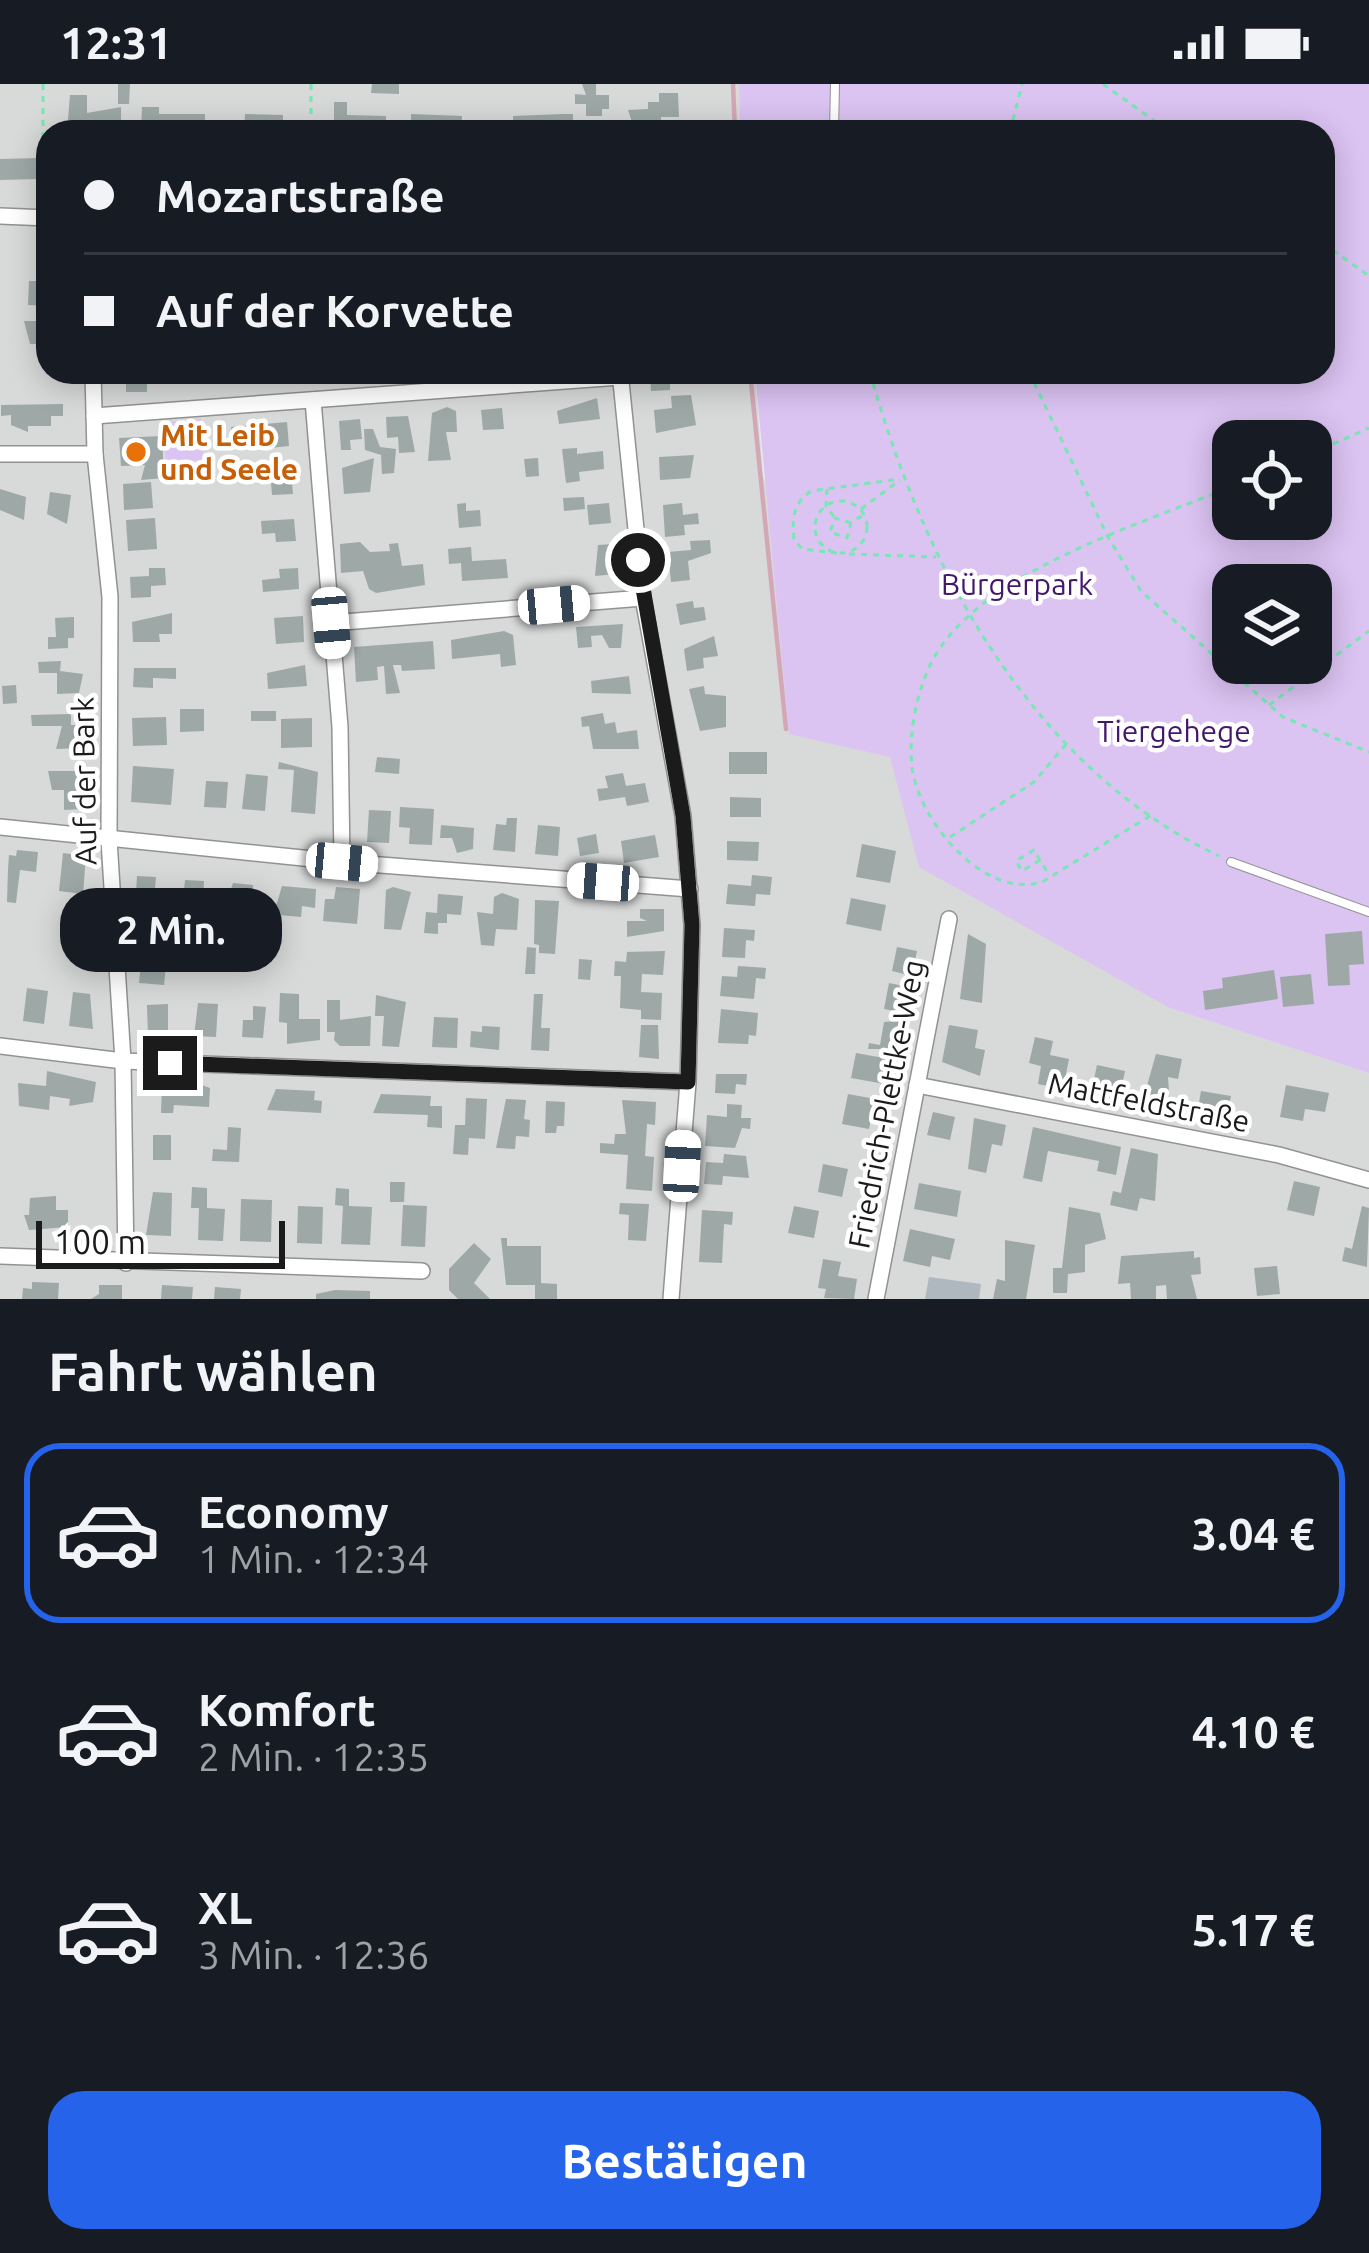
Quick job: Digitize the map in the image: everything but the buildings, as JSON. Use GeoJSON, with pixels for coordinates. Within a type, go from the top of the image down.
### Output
{"type":"FeatureCollection","features":[{"type":"Feature","properties":{"kind":"street"},"geometry":{"type":"LineString","coordinates":[[0,216],[36,218]]}},
{"type":"Feature","properties":{"kind":"street","name":"Auf der Bark"},"geometry":{"type":"LineString","coordinates":[[93,384],[95,454],[110,598],[109,841],[123,1061],[126,1263]]}},
{"type":"Feature","properties":{"kind":"street"},"geometry":{"type":"LineString","coordinates":[[94,416],[502,384]]}},
{"type":"Feature","properties":{"kind":"street"},"geometry":{"type":"LineString","coordinates":[[621,384],[643,598],[683,816],[690,889],[688,1082],[671,1299]]}},
{"type":"Feature","properties":{"kind":"street"},"geometry":{"type":"LineString","coordinates":[[314,400],[342,862]]}},
{"type":"Feature","properties":{"kind":"street"},"geometry":{"type":"LineString","coordinates":[[0,454],[95,454]]}},
{"type":"Feature","properties":{"kind":"street"},"geometry":{"type":"LineString","coordinates":[[331,623],[643,598]]}},
{"type":"Feature","properties":{"kind":"street"},"geometry":{"type":"LineString","coordinates":[[0,826],[109,841],[690,889]]}},
{"type":"Feature","properties":{"kind":"street","name":"Friedrich-Plettke-Weg"},"geometry":{"type":"LineString","coordinates":[[876,1299],[949,919]]}},
{"type":"Feature","properties":{"kind":"street"},"geometry":{"type":"LineString","coordinates":[[0,1046],[123,1061],[688,1082]]}},
{"type":"Feature","properties":{"kind":"street","name":"Mattfeldstraße"},"geometry":{"type":"LineString","coordinates":[[917,1084],[1279,1155],[1369,1180]]}},
{"type":"Feature","properties":{"kind":"street"},"geometry":{"type":"LineString","coordinates":[[0,1256],[422,1271]]}},
{"type":"Feature","properties":{"kind":"lane"},"geometry":{"type":"LineString","coordinates":[[834,120],[835,84]]}},
{"type":"Feature","properties":{"kind":"lane"},"geometry":{"type":"LineString","coordinates":[[1231,862],[1369,912]]}},
{"type":"Feature","properties":{"kind":"path"},"geometry":{"type":"LineString","coordinates":[[43,84],[43,120]]}},
{"type":"Feature","properties":{"kind":"path"},"geometry":{"type":"LineString","coordinates":[[310,84],[311,120]]}},
{"type":"Feature","properties":{"kind":"path"},"geometry":{"type":"LineString","coordinates":[[1013,120],[1022,84]]}},
{"type":"Feature","properties":{"kind":"path"},"geometry":{"type":"LineString","coordinates":[[1103,84],[1153,120]]}},
{"type":"Feature","properties":{"kind":"path"},"geometry":{"type":"LineString","coordinates":[[1335,252],[1369,276]]}},
{"type":"Feature","properties":{"kind":"path"},"geometry":{"type":"LineString","coordinates":[[874,384],[902,479],[938,557],[968,616],[1035,708],[1150,816],[1231,862]]}},
{"type":"Feature","properties":{"kind":"path"},"geometry":{"type":"LineString","coordinates":[[1036,384],[1108,537],[1142,591],[1269,705],[1326,738],[1369,752]]}},
{"type":"Feature","properties":{"kind":"path"},"geometry":{"type":"LineString","coordinates":[[1332,445],[1369,428]]}},
{"type":"Feature","properties":{"kind":"path"},"geometry":{"type":"LineString","coordinates":[[902,479],[827,489],[801,498],[794,509],[794,539],[802,549],[938,557]]}},
{"type":"Feature","properties":{"kind":"path"},"geometry":{"type":"LineString","coordinates":[[847,538],[851,523],[902,479]]}},
{"type":"Feature","properties":{"kind":"path"},"geometry":{"type":"LineString","coordinates":[[827,489],[826,506],[816,522],[818,539],[835,553]]}},
{"type":"Feature","properties":{"kind":"path"},"geometry":{"type":"LineString","coordinates":[[1150,816],[1051,877],[1026,887],[1001,883],[970,865],[949,838],[912,773],[912,737],[936,653],[968,616],[1036,572],[1212,495]]}},
{"type":"Feature","properties":{"kind":"path"},"geometry":{"type":"LineString","coordinates":[[826,506],[847,501],[863,512],[867,534],[845,554]]}},
{"type":"Feature","properties":{"kind":"path"},"geometry":{"type":"LineString","coordinates":[[843,516],[847,501]]}},
{"type":"Feature","properties":{"kind":"path"},"geometry":{"type":"LineString","coordinates":[[826,506],[835,518]]}},
{"type":"Feature","properties":{"kind":"path"},"geometry":{"type":"LineString","coordinates":[[843,516],[851,523]]}},
{"type":"Feature","properties":{"kind":"path"},"geometry":{"type":"LineString","coordinates":[[843,516],[830,524],[830,532],[836,538],[847,538]]}},
{"type":"Feature","properties":{"kind":"path"},"geometry":{"type":"LineString","coordinates":[[816,522],[830,524]]}},
{"type":"Feature","properties":{"kind":"path"},"geometry":{"type":"LineString","coordinates":[[851,531],[867,534]]}},
{"type":"Feature","properties":{"kind":"path"},"geometry":{"type":"LineString","coordinates":[[818,539],[830,532]]}},
{"type":"Feature","properties":{"kind":"path"},"geometry":{"type":"LineString","coordinates":[[835,553],[836,538]]}},
{"type":"Feature","properties":{"kind":"path"},"geometry":{"type":"LineString","coordinates":[[847,538],[853,551]]}},
{"type":"Feature","properties":{"kind":"path"},"geometry":{"type":"LineString","coordinates":[[1269,705],[1369,631]]}},
{"type":"Feature","properties":{"kind":"path"},"geometry":{"type":"LineString","coordinates":[[949,838],[1034,782],[1068,742]]}},
{"type":"Feature","properties":{"kind":"path"},"geometry":{"type":"LineString","coordinates":[[1040,860],[1051,877]]}},
{"type":"Feature","properties":{"kind":"shaded area"},"geometry":{"type":"Polygon","coordinates":[[[0,84],[739,84],[740,120],[36,120],[36,384],[756,384],[763,477],[890,757],[1170,1008],[1369,1073],[1369,1299],[0,1299],[0,84]]]}},
{"type":"Feature","properties":{"kind":"shaded area"},"geometry":{"type":"Polygon","coordinates":[[[929,1277],[981,1284],[979,1299],[925,1299],[929,1277]]]}},
{"type":"Feature","properties":{"kind":"green space","name":"Bürgerpark"},"geometry":{"type":"Polygon","coordinates":[[[739,84],[1369,84],[1369,1073],[1170,1008],[919,867],[890,757],[789,734],[756,384],[1335,384],[1335,120],[740,120],[739,84]]]}},
{"type":"Feature","properties":{"kind":"green space"},"geometry":{"type":"Polygon","coordinates":[[[201,419],[204,460],[166,463],[163,422],[201,419]]]}},
{"type":"Feature","properties":{"kind":"waterway"},"geometry":{"type":"LineString","coordinates":[[733,84],[734,120]]}},
{"type":"Feature","properties":{"kind":"waterway"},"geometry":{"type":"LineString","coordinates":[[751,384],[786,729]]}},
{"type":"Feature","properties":{"kind":"place","name":"Mit Leib und Seele"},"geometry":{"type":"Point","coordinates":[136,452]}},
{"type":"Feature","properties":{"kind":"route"},"geometry":{"type":"LineString","coordinates":[[170,1063],[688,1082],[692,925],[683,816],[638,560]]}},
{"type":"Feature","properties":{"kind":"park label","name":"Tiergehege"},"geometry":{"type":"Point","coordinates":[1174,731]}}]}
